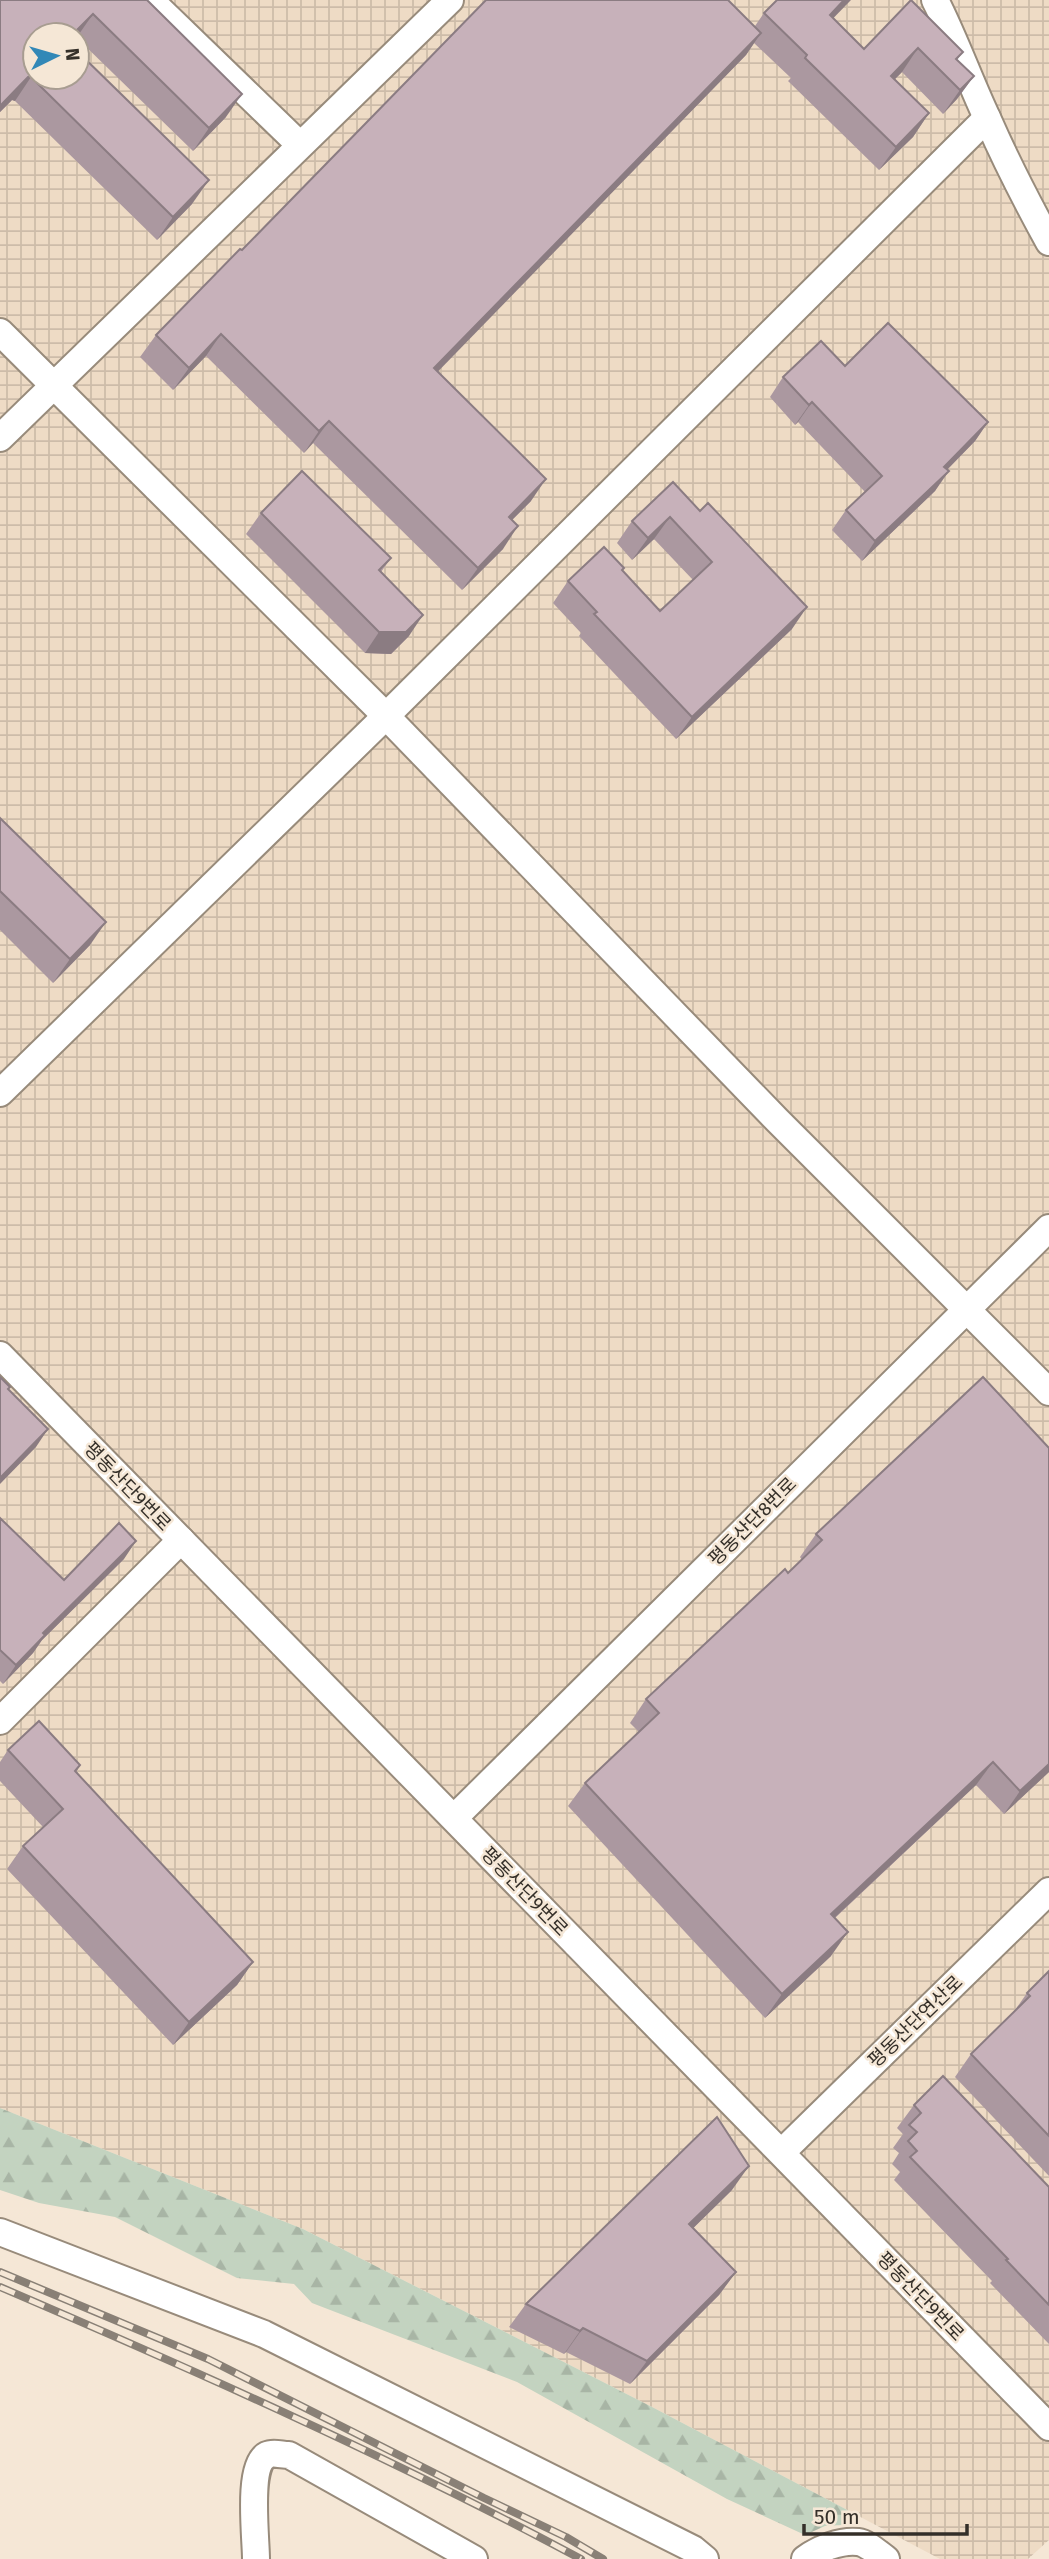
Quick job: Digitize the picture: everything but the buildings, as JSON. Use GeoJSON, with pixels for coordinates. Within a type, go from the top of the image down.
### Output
{"type":"FeatureCollection","features":[{"type":"Feature","properties":{"kind":"street"},"geometry":{"type":"LineString","coordinates":[[150,0],[300,145]]}},
{"type":"Feature","properties":{"kind":"street"},"geometry":{"type":"LineString","coordinates":[[0,438],[450,0]]}},
{"type":"Feature","properties":{"kind":"street"},"geometry":{"type":"LineString","coordinates":[[935,0],[955,40],[987,118],[1049,242]]}},
{"type":"Feature","properties":{"kind":"street"},"geometry":{"type":"LineString","coordinates":[[0,1093],[386,716],[987,118]]}},
{"type":"Feature","properties":{"kind":"street"},"geometry":{"type":"LineString","coordinates":[[0,332],[386,716],[767,1110],[1049,1392]]}},
{"type":"Feature","properties":{"kind":"street","name":"평동산단8번로"},"geometry":{"type":"LineString","coordinates":[[454,1818],[1049,1228]]}},
{"type":"Feature","properties":{"kind":"street","name":"평동산단9번로"},"geometry":{"type":"LineString","coordinates":[[0,1355],[1049,2427]]}},
{"type":"Feature","properties":{"kind":"street"},"geometry":{"type":"LineString","coordinates":[[0,1721],[181,1540]]}},
{"type":"Feature","properties":{"kind":"street","name":"평동산단연산로"},"geometry":{"type":"LineString","coordinates":[[782,2152],[1049,1891]]}},
{"type":"Feature","properties":{"kind":"street"},"geometry":{"type":"LineString","coordinates":[[0,2232],[264,2334],[693,2549],[705,2559]]}},
{"type":"Feature","properties":{"kind":"street"},"geometry":{"type":"LineString","coordinates":[[256,2559],[254,2478],[259,2463],[266,2456],[275,2454],[289,2455],[474,2559]]}},
{"type":"Feature","properties":{"kind":"street"},"geometry":{"type":"LineString","coordinates":[[805,2559],[836,2544],[859,2542],[886,2559]]}},
{"type":"Feature","properties":{"kind":"shaded area"},"geometry":{"type":"Polygon","coordinates":[[[0,0],[1049,0],[1049,2540],[1028,2559],[940,2559],[654,2408],[303,2229],[0,2108],[0,0]]]}},
{"type":"Feature","properties":{"kind":"green space"},"geometry":{"type":"Polygon","coordinates":[[[0,2108],[303,2229],[853,2513],[842,2525],[825,2526],[805,2535],[727,2499],[517,2382],[312,2303],[294,2284],[237,2278],[115,2217],[39,2203],[0,2190],[0,2108]]]}},
{"type":"Feature","properties":{"kind":"railway"},"geometry":{"type":"LineString","coordinates":[[0,2272],[208,2359],[566,2537],[603,2559]]}},
{"type":"Feature","properties":{"kind":"railway"},"geometry":{"type":"LineString","coordinates":[[0,2287],[293,2417],[438,2486],[581,2559]]}}]}
